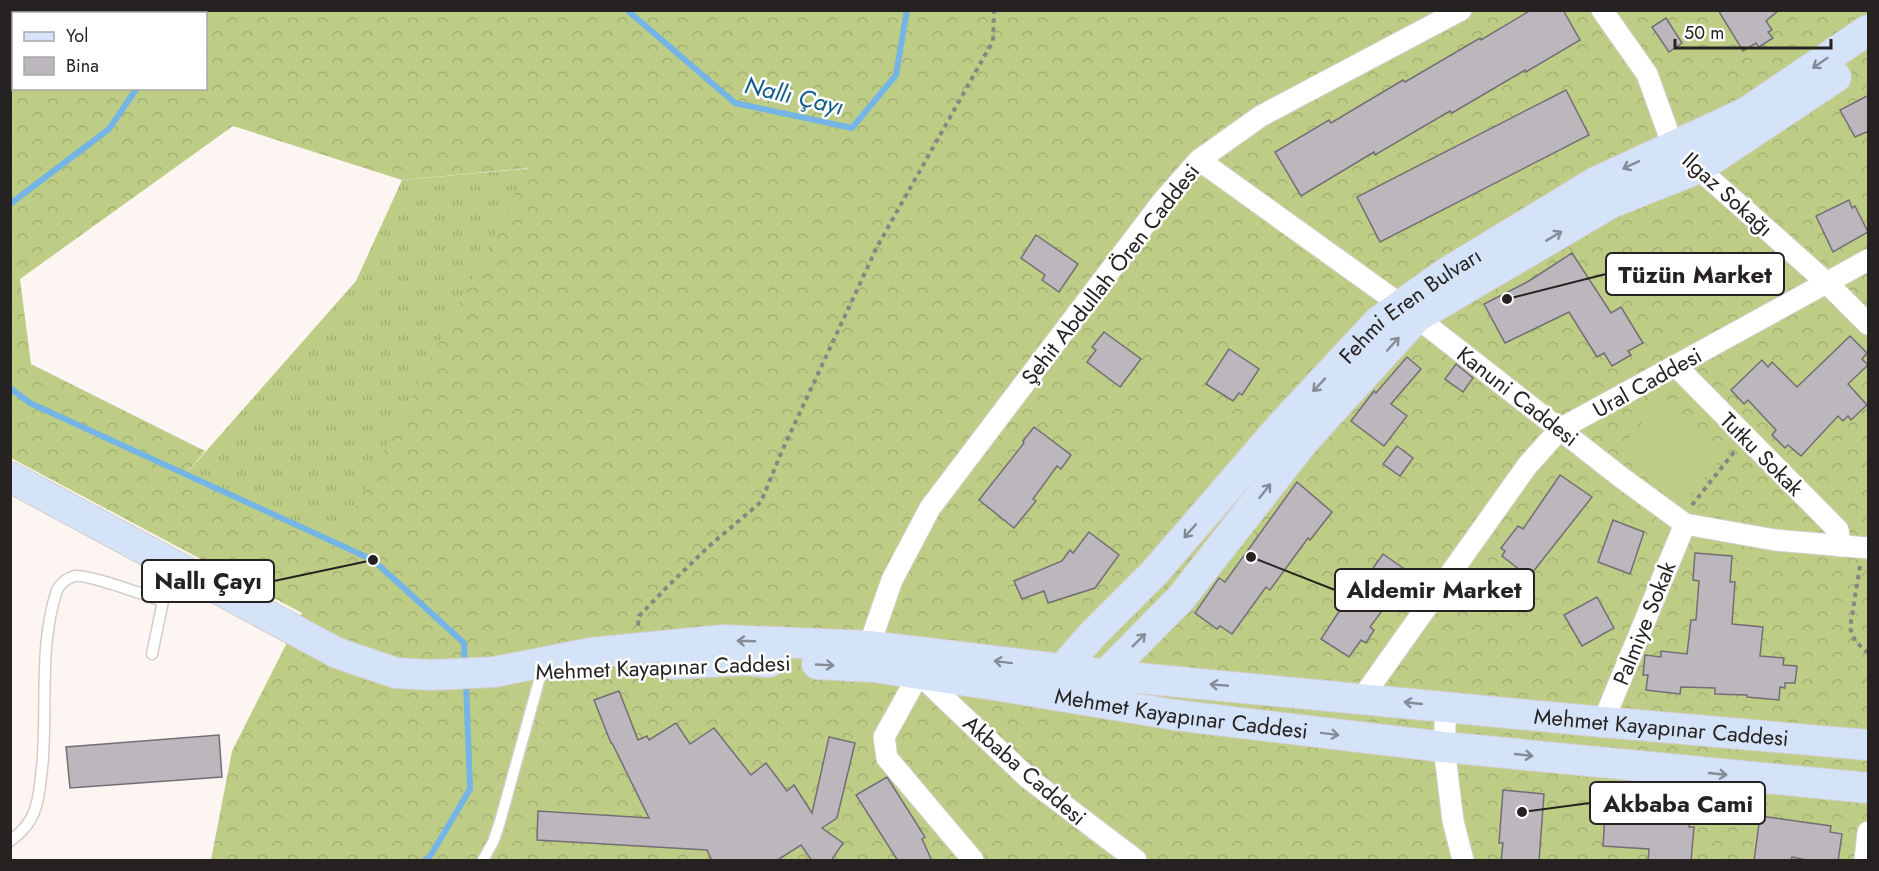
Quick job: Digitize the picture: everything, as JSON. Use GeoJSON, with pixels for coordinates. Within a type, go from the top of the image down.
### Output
{"type":"FeatureCollection","features":[{"type":"Feature","properties":{"kind":"main road","name":"Fehmi Eren Bulvarı"},"geometry":{"type":"LineString","coordinates":[[1090,701],[1106,674],[1181,598],[1409,311],[1446,273],[1596,182],[1747,112],[1869,30]]}},
{"type":"Feature","properties":{"kind":"main road","name":"Fehmi Eren Bulvarı"},"geometry":{"type":"LineString","coordinates":[[1043,693],[1092,635],[1155,572],[1298,407],[1378,321],[1409,311],[1611,203],[1699,168],[1869,55]]}},
{"type":"Feature","properties":{"kind":"main road"},"geometry":{"type":"LineString","coordinates":[[10,477],[337,652],[396,673],[431,675],[494,672]]}},
{"type":"Feature","properties":{"kind":"main road","name":"Mehmet Kayapınar Caddesi"},"geometry":{"type":"LineString","coordinates":[[494,672],[591,653],[723,640],[869,646],[1061,670],[1869,745]]}},
{"type":"Feature","properties":{"kind":"main road","name":"Mehmet Kayapınar Caddesi"},"geometry":{"type":"LineString","coordinates":[[494,672],[745,660],[873,667],[1175,715],[1444,747],[1869,788]]}},
{"type":"Feature","properties":{"kind":"street","name":"Şehit Abdullah Ören Caddesi"},"geometry":{"type":"LineString","coordinates":[[869,646],[892,580],[930,508],[1162,202],[1199,160],[1261,116],[1461,10]]}},
{"type":"Feature","properties":{"kind":"street","name":"Ilgaz Sokağı"},"geometry":{"type":"LineString","coordinates":[[1602,10],[1647,74],[1673,146],[1827,283],[1869,324]]}},
{"type":"Feature","properties":{"kind":"street","name":"Kanuni Caddesi"},"geometry":{"type":"LineString","coordinates":[[1199,160],[1409,311],[1683,522],[1775,540],[1865,548]]}},
{"type":"Feature","properties":{"kind":"street","name":"Ural Caddesi"},"geometry":{"type":"LineString","coordinates":[[1362,698],[1527,466],[1560,429],[1869,260]]}},
{"type":"Feature","properties":{"kind":"street","name":"Tutku Sokak"},"geometry":{"type":"LineString","coordinates":[[1676,366],[1838,530],[1840,546]]}},
{"type":"Feature","properties":{"kind":"street","name":"Palmiye Sokak"},"geometry":{"type":"LineString","coordinates":[[1603,722],[1683,522]]}},
{"type":"Feature","properties":{"kind":"street"},"geometry":{"type":"LineString","coordinates":[[919,674],[884,737],[887,758],[973,861]]}},
{"type":"Feature","properties":{"kind":"street","name":"Akbaba Caddesi"},"geometry":{"type":"LineString","coordinates":[[919,674],[1028,778],[1136,861]]}},
{"type":"Feature","properties":{"kind":"street"},"geometry":{"type":"LineString","coordinates":[[1446,706],[1444,747],[1453,821],[1463,861]]}},
{"type":"Feature","properties":{"kind":"street"},"geometry":{"type":"LineString","coordinates":[[1865,861],[1869,832]]}},
{"type":"Feature","properties":{"kind":"lane"},"geometry":{"type":"LineString","coordinates":[[152,654],[163,601],[177,566]]}},
{"type":"Feature","properties":{"kind":"lane"},"geometry":{"type":"LineString","coordinates":[[10,842],[29,822],[38,797],[45,736],[46,652],[57,590],[61,583],[82,576],[163,601]]}},
{"type":"Feature","properties":{"kind":"lane"},"geometry":{"type":"LineString","coordinates":[[483,861],[499,825],[542,670]]}},
{"type":"Feature","properties":{"kind":"path"},"geometry":{"type":"LineString","coordinates":[[634,649],[639,616],[708,547],[761,502],[782,451],[877,247],[993,41],[994,10]]}},
{"type":"Feature","properties":{"kind":"path"},"geometry":{"type":"LineString","coordinates":[[1683,522],[1746,438]]}},
{"type":"Feature","properties":{"kind":"path"},"geometry":{"type":"LineString","coordinates":[[1865,548],[1850,628],[1855,641],[1869,653]]}},
{"type":"Feature","properties":{"kind":"green space"},"geometry":{"type":"Polygon","coordinates":[[[10,11],[1868,11],[1868,860],[211,860],[232,751],[302,613],[11,458],[10,11]],[[233,126],[20,279],[31,364],[205,451],[186,474],[337,544],[528,168],[402,180],[233,126]]]}},
{"type":"Feature","properties":{"kind":"green space"},"geometry":{"type":"Polygon","coordinates":[[[567,165],[494,672],[186,474],[356,281],[402,180],[567,165]]]}},
{"type":"Feature","properties":{"kind":"green space"},"geometry":{"type":"Polygon","coordinates":[[[1657,406],[1719,461],[1683,502],[1621,447],[1657,406]]]}},
{"type":"Feature","properties":{"kind":"building"},"geometry":{"type":"Polygon","coordinates":[[[1531,10],[1563,10],[1580,40],[1375,155],[1374,152],[1301,196],[1275,152],[1329,120],[1331,123],[1403,80],[1405,82],[1480,38],[1481,40],[1531,10]]]}},
{"type":"Feature","properties":{"kind":"building"},"geometry":{"type":"Polygon","coordinates":[[[1718,10],[1779,10],[1766,21],[1772,30],[1768,32],[1773,38],[1759,47],[1756,43],[1743,51],[1718,10]]]}},
{"type":"Feature","properties":{"kind":"building"},"geometry":{"type":"Polygon","coordinates":[[[1666,18],[1682,43],[1669,52],[1652,27],[1666,18]]]}},
{"type":"Feature","properties":{"kind":"building"},"geometry":{"type":"Polygon","coordinates":[[[1566,90],[1589,135],[1380,242],[1357,197],[1566,90]]]}},
{"type":"Feature","properties":{"kind":"building"},"geometry":{"type":"Polygon","coordinates":[[[1869,95],[1869,131],[1855,137],[1840,110],[1869,95]]]}},
{"type":"Feature","properties":{"kind":"building"},"geometry":{"type":"Polygon","coordinates":[[[1849,200],[1852,208],[1855,206],[1868,232],[1833,252],[1816,216],[1849,200]]]}},
{"type":"Feature","properties":{"kind":"building"},"geometry":{"type":"Polygon","coordinates":[[[1036,235],[1078,264],[1059,292],[1042,280],[1045,275],[1021,258],[1036,235]]]}},
{"type":"Feature","properties":{"kind":"building"},"geometry":{"type":"Polygon","coordinates":[[[1572,253],[1611,313],[1621,307],[1643,343],[1628,351],[1631,355],[1612,366],[1604,353],[1597,357],[1569,312],[1505,343],[1484,304],[1529,281],[1572,253]]]}},
{"type":"Feature","properties":{"kind":"building"},"geometry":{"type":"Polygon","coordinates":[[[1104,332],[1141,359],[1120,387],[1087,362],[1096,350],[1092,347],[1104,332]]]}},
{"type":"Feature","properties":{"kind":"building"},"geometry":{"type":"Polygon","coordinates":[[[1850,336],[1867,353],[1862,359],[1868,365],[1848,384],[1867,405],[1851,420],[1848,416],[1843,421],[1838,416],[1801,456],[1788,445],[1785,448],[1772,435],[1776,430],[1748,400],[1744,404],[1731,390],[1762,360],[1768,367],[1772,362],[1797,387],[1850,336]]]}},
{"type":"Feature","properties":{"kind":"building"},"geometry":{"type":"Polygon","coordinates":[[[1229,349],[1259,369],[1242,395],[1239,393],[1233,401],[1206,384],[1229,349]]]}},
{"type":"Feature","properties":{"kind":"building"},"geometry":{"type":"Polygon","coordinates":[[[1407,357],[1421,369],[1391,404],[1407,416],[1384,446],[1351,421],[1374,391],[1376,393],[1407,357]]]}},
{"type":"Feature","properties":{"kind":"building"},"geometry":{"type":"Polygon","coordinates":[[[1456,364],[1473,378],[1463,392],[1445,379],[1456,364]]]}},
{"type":"Feature","properties":{"kind":"building"},"geometry":{"type":"Polygon","coordinates":[[[1034,427],[1071,455],[1061,469],[1057,466],[1033,499],[1036,501],[1014,528],[979,500],[1034,427]]]}},
{"type":"Feature","properties":{"kind":"building"},"geometry":{"type":"Polygon","coordinates":[[[1397,446],[1413,458],[1400,476],[1383,464],[1397,446]]]}},
{"type":"Feature","properties":{"kind":"building"},"geometry":{"type":"Polygon","coordinates":[[[1560,475],[1592,497],[1529,577],[1502,556],[1505,551],[1501,548],[1518,526],[1523,529],[1560,475]]]}},
{"type":"Feature","properties":{"kind":"building"},"geometry":{"type":"Polygon","coordinates":[[[1297,482],[1332,512],[1310,540],[1308,538],[1270,590],[1266,587],[1232,634],[1220,626],[1217,629],[1195,613],[1219,578],[1225,582],[1297,482]]]}},
{"type":"Feature","properties":{"kind":"building"},"geometry":{"type":"Polygon","coordinates":[[[1613,520],[1644,532],[1630,574],[1598,562],[1613,520]]]}},
{"type":"Feature","properties":{"kind":"building"},"geometry":{"type":"Polygon","coordinates":[[[1089,532],[1119,555],[1095,588],[1048,603],[1044,591],[1022,599],[1014,581],[1062,561],[1070,550],[1073,553],[1089,532]]]}},
{"type":"Feature","properties":{"kind":"building"},"geometry":{"type":"Polygon","coordinates":[[[1695,553],[1732,556],[1730,582],[1735,582],[1732,624],[1763,627],[1760,656],[1784,658],[1783,665],[1797,666],[1795,683],[1785,683],[1785,688],[1780,687],[1779,700],[1747,697],[1747,695],[1715,694],[1715,688],[1681,687],[1680,694],[1646,690],[1648,675],[1643,675],[1645,655],[1661,657],[1661,651],[1687,654],[1691,620],[1696,620],[1699,581],[1693,580],[1695,553]]]}},
{"type":"Feature","properties":{"kind":"building"},"geometry":{"type":"Polygon","coordinates":[[[1383,554],[1410,573],[1370,627],[1374,630],[1366,643],[1361,640],[1349,657],[1321,639],[1361,575],[1366,578],[1383,554]]]}},
{"type":"Feature","properties":{"kind":"building"},"geometry":{"type":"Polygon","coordinates":[[[1597,597],[1614,628],[1582,646],[1564,615],[1597,597]]]}},
{"type":"Feature","properties":{"kind":"building"},"geometry":{"type":"Polygon","coordinates":[[[619,691],[638,740],[647,736],[649,740],[676,723],[690,744],[714,728],[751,775],[766,763],[787,791],[794,785],[812,813],[829,737],[855,743],[837,818],[822,828],[843,843],[831,861],[812,861],[801,845],[776,861],[712,861],[707,850],[537,840],[538,811],[649,818],[611,743],[594,700],[619,691]]]}},
{"type":"Feature","properties":{"kind":"building"},"geometry":{"type":"Polygon","coordinates":[[[219,735],[222,777],[70,788],[66,747],[219,735]]]}},
{"type":"Feature","properties":{"kind":"building"},"geometry":{"type":"Polygon","coordinates":[[[887,777],[925,837],[922,839],[932,861],[898,861],[856,795],[887,777]]]}},
{"type":"Feature","properties":{"kind":"building"},"geometry":{"type":"Polygon","coordinates":[[[1503,790],[1544,794],[1539,861],[1501,861],[1503,843],[1499,843],[1503,790]]]}},
{"type":"Feature","properties":{"kind":"building"},"geometry":{"type":"Polygon","coordinates":[[[1606,800],[1640,802],[1640,807],[1672,810],[1672,807],[1691,808],[1689,827],[1694,827],[1691,861],[1648,861],[1649,849],[1603,846],[1606,800]]]}},
{"type":"Feature","properties":{"kind":"building"},"geometry":{"type":"Polygon","coordinates":[[[1760,816],[1831,826],[1830,832],[1842,834],[1838,861],[1811,861],[1792,857],[1791,861],[1754,861],[1760,816]]]}},
{"type":"Feature","properties":{"kind":"waterway","name":"Nallı Çayı"},"geometry":{"type":"LineString","coordinates":[[627,10],[735,103],[852,128],[896,75],[907,10]]}},
{"type":"Feature","properties":{"kind":"waterway","name":"Nallı Çayı"},"geometry":{"type":"LineString","coordinates":[[10,204],[109,129],[136,90]]}},
{"type":"Feature","properties":{"kind":"waterway","name":"Nallı Çayı"},"geometry":{"type":"LineString","coordinates":[[10,388],[30,403],[373,560],[464,643],[465,666]]}},
{"type":"Feature","properties":{"kind":"waterway","name":"Nallı Çayı"},"geometry":{"type":"LineString","coordinates":[[425,860],[431,855],[470,789],[466,682]]}},
{"type":"Feature","properties":{"kind":"place","name":"Tüzün Market"},"geometry":{"type":"Point","coordinates":[1507,299]}},
{"type":"Feature","properties":{"kind":"place","name":"Aldemir Market"},"geometry":{"type":"Point","coordinates":[1251,557]}},
{"type":"Feature","properties":{"kind":"place","name":"Nallı Çayı"},"geometry":{"type":"Point","coordinates":[373,560]}},
{"type":"Feature","properties":{"kind":"place","name":"Akbaba Cami"},"geometry":{"type":"Point","coordinates":[1522,812]}}]}
